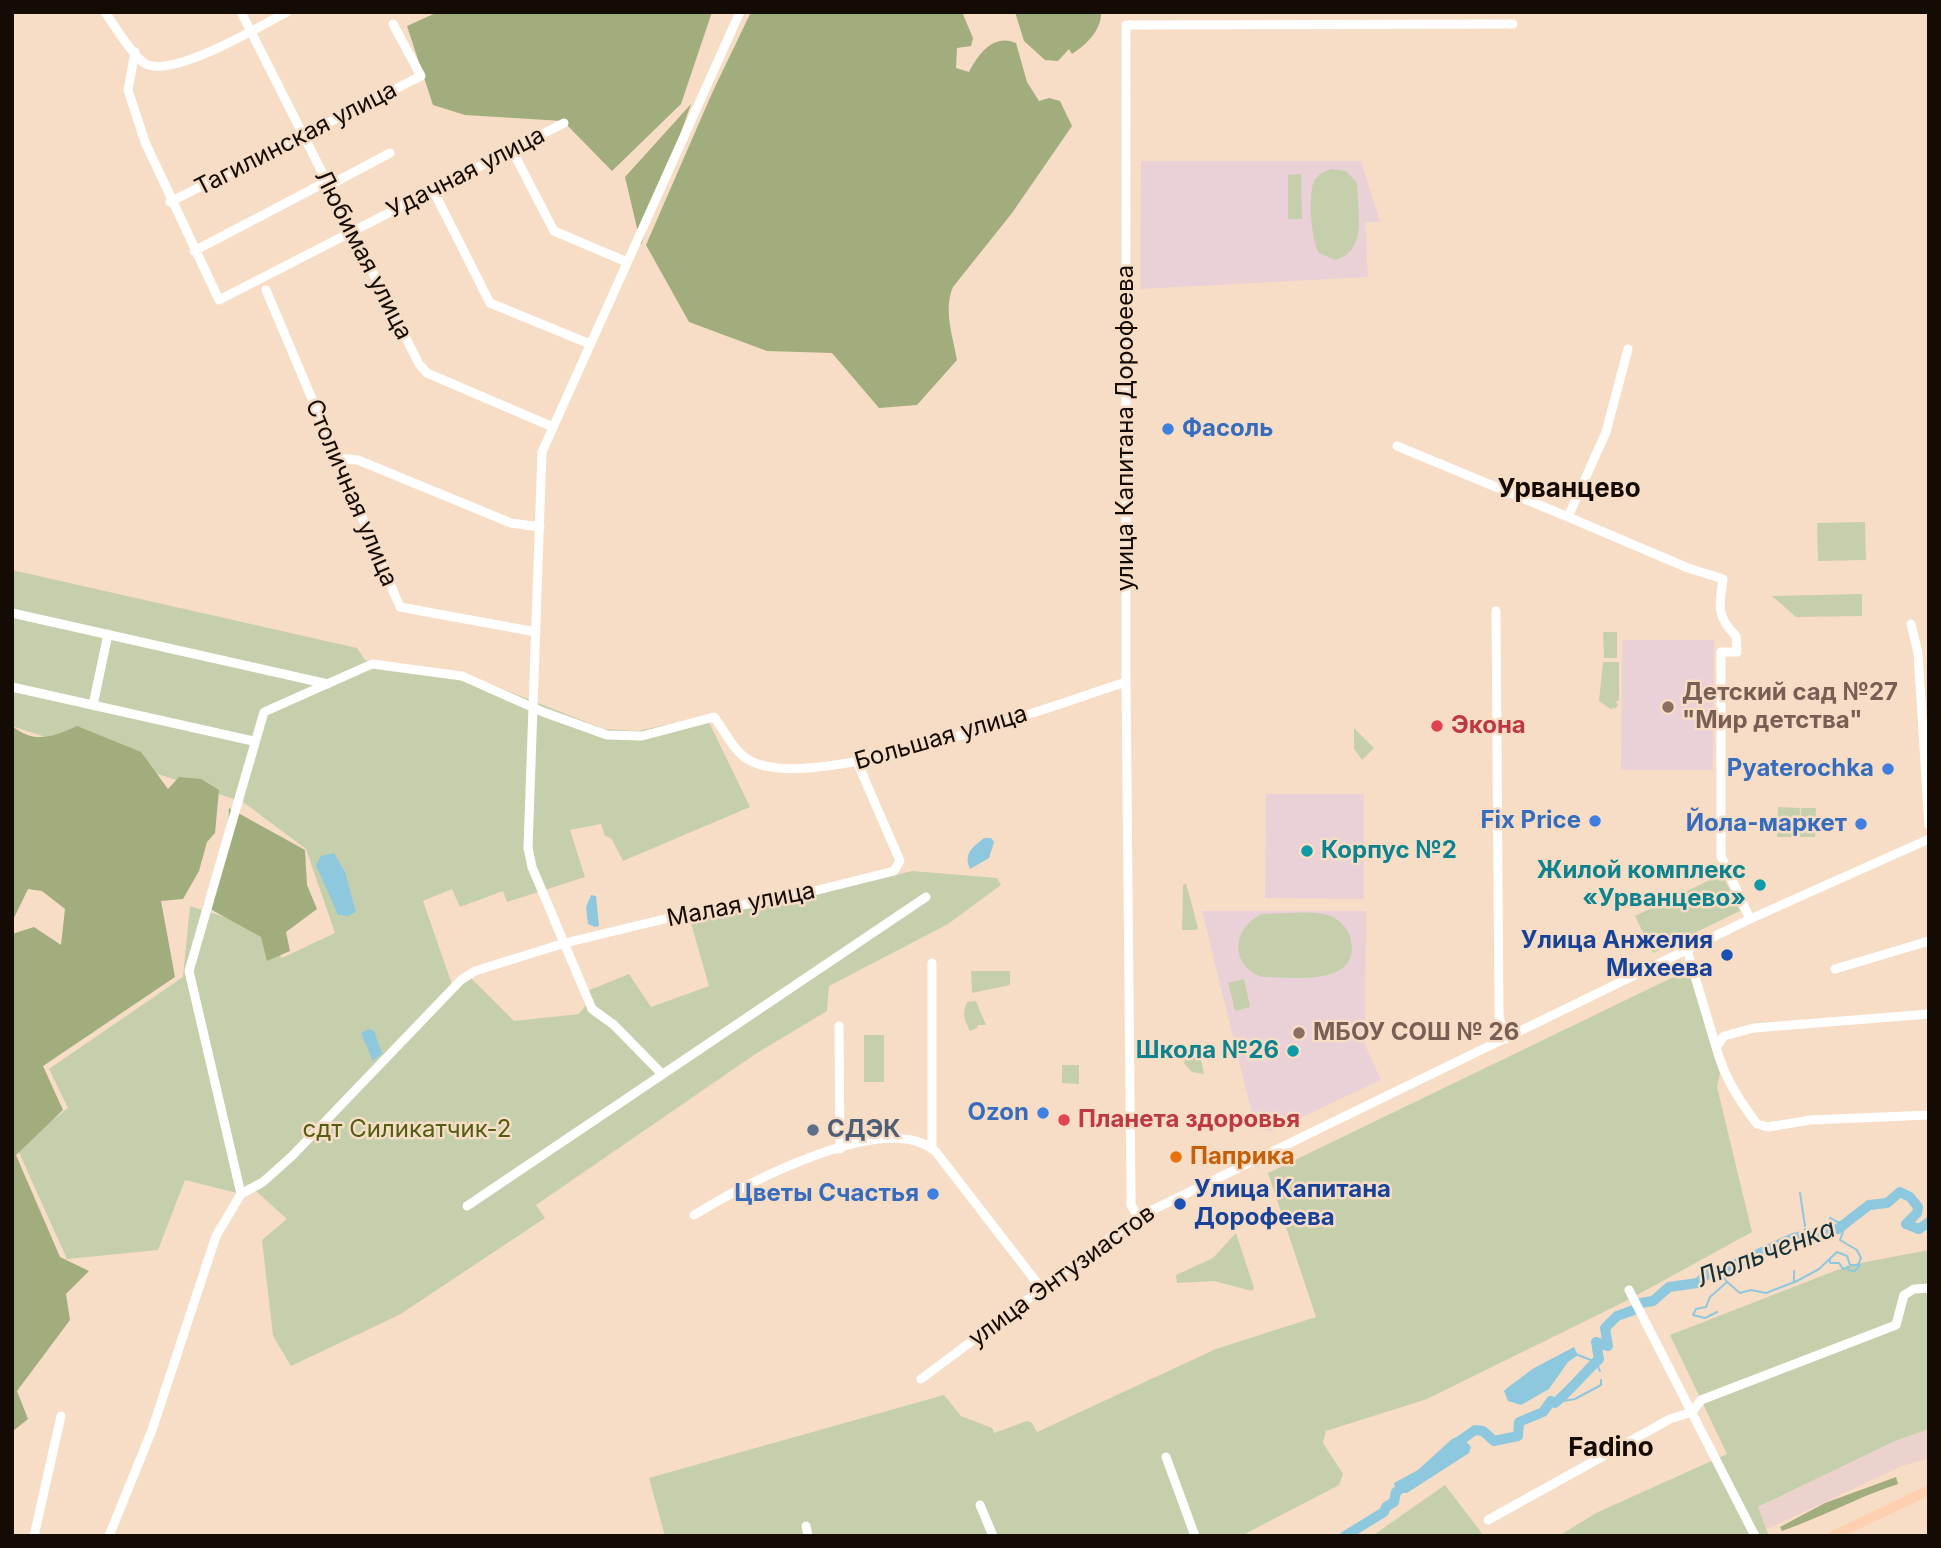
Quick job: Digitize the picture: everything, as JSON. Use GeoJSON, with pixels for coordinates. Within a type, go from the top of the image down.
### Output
{"type":"FeatureCollection","features":[{"type":"Feature","properties":{"kind":"main road"},"geometry":{"type":"LineString","coordinates":[[1833,1536],[1929,1490]]}},
{"type":"Feature","properties":{"kind":"street"},"geometry":{"type":"LineString","coordinates":[[104,12],[144,63],[162,69],[198,56],[287,12]]}},
{"type":"Feature","properties":{"kind":"street","name":"Любимая улица"},"geometry":{"type":"LineString","coordinates":[[241,12],[327,184],[354,231],[418,364],[426,373],[553,427]]}},
{"type":"Feature","properties":{"kind":"street"},"geometry":{"type":"LineString","coordinates":[[662,1074],[614,1025],[592,1009],[532,867],[528,848],[542,452],[740,12]]}},
{"type":"Feature","properties":{"kind":"street","name":"Тагилинская улица"},"geometry":{"type":"LineString","coordinates":[[170,202],[421,76],[393,23]]}},
{"type":"Feature","properties":{"kind":"street","name":"улица Капитана Дорофеева"},"geometry":{"type":"LineString","coordinates":[[1138,1217],[1131,1205],[1126,682],[1126,25],[1513,24]]}},
{"type":"Feature","properties":{"kind":"street"},"geometry":{"type":"LineString","coordinates":[[135,52],[128,90],[145,142],[194,251],[390,153]]}},
{"type":"Feature","properties":{"kind":"street","name":"Удачная улица"},"geometry":{"type":"LineString","coordinates":[[194,251],[219,300],[564,123]]}},
{"type":"Feature","properties":{"kind":"street"},"geometry":{"type":"LineString","coordinates":[[512,150],[554,231],[627,262]]}},
{"type":"Feature","properties":{"kind":"street"},"geometry":{"type":"LineString","coordinates":[[433,190],[489,303],[590,344]]}},
{"type":"Feature","properties":{"kind":"street","name":"Столичная улица"},"geometry":{"type":"LineString","coordinates":[[266,290],[400,607],[536,632]]}},
{"type":"Feature","properties":{"kind":"street"},"geometry":{"type":"LineString","coordinates":[[1568,517],[1606,432],[1628,349]]}},
{"type":"Feature","properties":{"kind":"street"},"geometry":{"type":"LineString","coordinates":[[1397,446],[1688,568],[1723,579],[1719,606],[1724,626],[1736,636],[1737,652],[1721,652],[1721,856],[1750,919]]}},
{"type":"Feature","properties":{"kind":"street"},"geometry":{"type":"LineString","coordinates":[[335,458],[358,460],[512,523],[540,527]]}},
{"type":"Feature","properties":{"kind":"street"},"geometry":{"type":"LineString","coordinates":[[1496,611],[1499,1017],[1506,1039]]}},
{"type":"Feature","properties":{"kind":"street"},"geometry":{"type":"LineString","coordinates":[[12,613],[328,684]]}},
{"type":"Feature","properties":{"kind":"street"},"geometry":{"type":"LineString","coordinates":[[1911,624],[1918,653],[1929,825]]}},
{"type":"Feature","properties":{"kind":"street"},"geometry":{"type":"LineString","coordinates":[[93,705],[108,634]]}},
{"type":"Feature","properties":{"kind":"street"},"geometry":{"type":"LineString","coordinates":[[110,1536],[152,1430],[216,1236],[241,1194],[189,971],[253,741],[264,712],[372,664],[462,676],[534,708]]}},
{"type":"Feature","properties":{"kind":"street","name":"Большая улица"},"geometry":{"type":"LineString","coordinates":[[534,708],[607,735],[642,736],[714,717],[738,752],[762,766],[858,764],[1126,682]]}},
{"type":"Feature","properties":{"kind":"street"},"geometry":{"type":"LineString","coordinates":[[12,687],[253,741]]}},
{"type":"Feature","properties":{"kind":"street","name":"Малая улица"},"geometry":{"type":"LineString","coordinates":[[241,1194],[263,1182],[292,1156],[461,980],[475,971],[565,943],[681,915],[790,897],[894,871],[900,861],[858,764]]}},
{"type":"Feature","properties":{"kind":"street","name":"улица Энтузиастов"},"geometry":{"type":"LineString","coordinates":[[921,1379],[1138,1217],[1750,919],[1929,839]]}},
{"type":"Feature","properties":{"kind":"street"},"geometry":{"type":"LineString","coordinates":[[467,1206],[926,897]]}},
{"type":"Feature","properties":{"kind":"street"},"geometry":{"type":"LineString","coordinates":[[1835,970],[1929,941]]}},
{"type":"Feature","properties":{"kind":"street"},"geometry":{"type":"LineString","coordinates":[[1687,950],[1716,1047],[1731,1086],[1757,1124],[1768,1127],[1811,1119],[1929,1115]]}},
{"type":"Feature","properties":{"kind":"street"},"geometry":{"type":"LineString","coordinates":[[932,963],[932,1149]]}},
{"type":"Feature","properties":{"kind":"street"},"geometry":{"type":"LineString","coordinates":[[1716,1047],[1724,1036],[1754,1028],[1929,1014]]}},
{"type":"Feature","properties":{"kind":"street"},"geometry":{"type":"LineString","coordinates":[[839,1026],[840,1149]]}},
{"type":"Feature","properties":{"kind":"street"},"geometry":{"type":"LineString","coordinates":[[694,1215],[744,1185],[795,1163],[840,1149],[895,1138],[920,1141],[932,1149],[1041,1288]]}},
{"type":"Feature","properties":{"kind":"street"},"geometry":{"type":"LineString","coordinates":[[1488,1520],[1670,1419],[1692,1412],[1701,1400],[1896,1325],[1904,1296],[1914,1289],[1929,1288]]}},
{"type":"Feature","properties":{"kind":"street"},"geometry":{"type":"LineString","coordinates":[[1629,1290],[1755,1536]]}},
{"type":"Feature","properties":{"kind":"street"},"geometry":{"type":"LineString","coordinates":[[34,1536],[61,1416]]}},
{"type":"Feature","properties":{"kind":"street"},"geometry":{"type":"LineString","coordinates":[[1166,1457],[1195,1536]]}},
{"type":"Feature","properties":{"kind":"street"},"geometry":{"type":"LineString","coordinates":[[980,1505],[993,1536]]}},
{"type":"Feature","properties":{"kind":"shaded area"},"geometry":{"type":"Polygon","coordinates":[[[1141,161],[1361,161],[1380,222],[1365,222],[1368,277],[1140,289],[1141,161]]]}},
{"type":"Feature","properties":{"kind":"shaded area","name":"Детский сад №27 \"Мир детства\""},"geometry":{"type":"Polygon","coordinates":[[[1622,640],[1714,640],[1713,770],[1621,770],[1622,640]]]}},
{"type":"Feature","properties":{"kind":"shaded area"},"geometry":{"type":"Polygon","coordinates":[[[1266,794],[1364,794],[1364,899],[1265,898],[1266,794]]]}},
{"type":"Feature","properties":{"kind":"shaded area","name":"МБОУ СОШ № 26"},"geometry":{"type":"Polygon","coordinates":[[[1202,911],[1366,911],[1365,1045],[1381,1080],[1272,1131],[1256,1129],[1202,911]]]}},
{"type":"Feature","properties":{"kind":"shaded area"},"geometry":{"type":"Polygon","coordinates":[[[1929,1429],[1929,1458],[1902,1466],[1767,1529],[1757,1508],[1895,1441],[1929,1429]]]}},
{"type":"Feature","properties":{"kind":"green space"},"geometry":{"type":"Polygon","coordinates":[[[438,12],[712,12],[681,104],[612,171],[563,121],[465,115],[433,105],[407,26],[438,12]]]}},
{"type":"Feature","properties":{"kind":"green space"},"geometry":{"type":"Polygon","coordinates":[[[751,12],[962,12],[973,38],[971,46],[957,48],[956,68],[969,72],[982,52],[994,43],[1016,43],[1027,82],[1039,101],[1049,98],[1060,101],[1072,126],[1012,213],[953,287],[949,314],[957,360],[917,405],[879,408],[832,353],[767,351],[689,322],[646,245],[713,91],[751,12]]]}},
{"type":"Feature","properties":{"kind":"green space"},"geometry":{"type":"Polygon","coordinates":[[[1015,12],[1101,12],[1101,19],[1083,46],[1072,54],[1069,49],[1058,61],[1045,60],[1024,41],[1015,12]]]}},
{"type":"Feature","properties":{"kind":"green space"},"geometry":{"type":"Polygon","coordinates":[[[691,104],[641,245],[625,177],[691,104]]]}},
{"type":"Feature","properties":{"kind":"green space"},"geometry":{"type":"Polygon","coordinates":[[[1332,169],[1346,171],[1357,183],[1359,217],[1357,239],[1353,248],[1335,260],[1319,253],[1316,247],[1311,206],[1314,181],[1322,173],[1332,169]]]}},
{"type":"Feature","properties":{"kind":"green space"},"geometry":{"type":"Polygon","coordinates":[[[1301,174],[1302,219],[1288,219],[1288,175],[1301,174]]]}},
{"type":"Feature","properties":{"kind":"green space"},"geometry":{"type":"Polygon","coordinates":[[[1865,522],[1866,560],[1818,561],[1817,523],[1865,522]]]}},
{"type":"Feature","properties":{"kind":"green space","name":"сдт Силикатчик-2"},"geometry":{"type":"Polygon","coordinates":[[[12,570],[357,648],[365,660],[470,676],[604,729],[638,731],[706,716],[750,807],[623,861],[611,838],[605,836],[601,824],[570,830],[585,877],[507,902],[503,891],[460,907],[452,889],[423,901],[453,987],[471,978],[514,1021],[579,1014],[585,1006],[582,993],[629,974],[651,1007],[709,986],[689,916],[798,899],[912,871],[997,878],[1001,885],[948,924],[829,986],[827,1011],[757,1053],[536,1205],[545,1218],[399,1315],[291,1366],[273,1336],[262,1240],[287,1219],[248,1184],[237,1193],[185,1180],[158,1250],[67,1259],[17,1148],[68,1108],[49,1069],[183,977],[190,906],[263,929],[282,958],[335,933],[306,849],[243,802],[12,726],[12,570]]]}},
{"type":"Feature","properties":{"kind":"green space"},"geometry":{"type":"Polygon","coordinates":[[[1862,594],[1862,616],[1796,617],[1772,596],[1862,594]]]}},
{"type":"Feature","properties":{"kind":"green space"},"geometry":{"type":"Polygon","coordinates":[[[1603,632],[1617,632],[1617,658],[1604,658],[1603,632]]]}},
{"type":"Feature","properties":{"kind":"green space"},"geometry":{"type":"Polygon","coordinates":[[[1603,662],[1619,662],[1619,701],[1616,701],[1618,706],[1614,709],[1612,707],[1612,710],[1599,701],[1603,662]]]}},
{"type":"Feature","properties":{"kind":"green space"},"geometry":{"type":"Polygon","coordinates":[[[12,726],[28,735],[44,737],[77,726],[141,752],[168,789],[179,777],[201,779],[219,790],[215,833],[207,842],[199,871],[183,899],[161,901],[175,977],[43,1066],[63,1110],[16,1155],[60,1257],[89,1271],[66,1294],[70,1320],[17,1391],[28,1419],[13,1431],[12,934],[34,927],[61,945],[65,909],[42,891],[28,889],[12,922],[12,726]]]}},
{"type":"Feature","properties":{"kind":"green space"},"geometry":{"type":"Polygon","coordinates":[[[1354,728],[1374,748],[1362,760],[1354,749],[1354,728]]]}},
{"type":"Feature","properties":{"kind":"green space"},"geometry":{"type":"Polygon","coordinates":[[[1778,807],[1800,808],[1799,837],[1777,837],[1778,807]]]}},
{"type":"Feature","properties":{"kind":"green space"},"geometry":{"type":"Polygon","coordinates":[[[229,808],[305,850],[307,885],[317,909],[286,932],[290,951],[267,961],[261,937],[203,905],[227,850],[229,808]]]}},
{"type":"Feature","properties":{"kind":"green space"},"geometry":{"type":"Polygon","coordinates":[[[1801,808],[1816,808],[1815,837],[1800,837],[1801,808]]]}},
{"type":"Feature","properties":{"kind":"green space"},"geometry":{"type":"Polygon","coordinates":[[[1722,874],[1740,911],[1653,953],[1635,916],[1722,874]]]}},
{"type":"Feature","properties":{"kind":"green space"},"geometry":{"type":"Polygon","coordinates":[[[1186,883],[1198,928],[1196,930],[1182,930],[1183,885],[1186,883]]]}},
{"type":"Feature","properties":{"kind":"green space"},"geometry":{"type":"Polygon","coordinates":[[[1312,913],[1335,918],[1344,926],[1350,937],[1351,953],[1346,965],[1336,972],[1306,978],[1262,977],[1251,971],[1244,964],[1238,946],[1245,928],[1262,914],[1312,913]]]}},
{"type":"Feature","properties":{"kind":"green space"},"geometry":{"type":"Polygon","coordinates":[[[1690,969],[1720,1073],[1717,1087],[1752,1232],[1628,1300],[1427,1399],[1326,1431],[1323,1443],[1343,1474],[1339,1485],[1241,1536],[665,1536],[649,1478],[944,1395],[961,1416],[992,1428],[994,1433],[1027,1421],[1032,1423],[1037,1432],[1216,1349],[1316,1317],[1268,1173],[1690,969]]]}},
{"type":"Feature","properties":{"kind":"green space"},"geometry":{"type":"Polygon","coordinates":[[[971,971],[1010,971],[1010,985],[972,993],[971,971]]]}},
{"type":"Feature","properties":{"kind":"green space"},"geometry":{"type":"Polygon","coordinates":[[[1244,979],[1250,1007],[1235,1011],[1228,983],[1244,979]]]}},
{"type":"Feature","properties":{"kind":"green space"},"geometry":{"type":"Polygon","coordinates":[[[976,1001],[986,1025],[978,1025],[970,1031],[964,1014],[967,1002],[976,1001]]]}},
{"type":"Feature","properties":{"kind":"green space"},"geometry":{"type":"Polygon","coordinates":[[[864,1035],[884,1035],[884,1082],[864,1082],[864,1035]]]}},
{"type":"Feature","properties":{"kind":"green space"},"geometry":{"type":"Polygon","coordinates":[[[1199,1050],[1204,1074],[1192,1072],[1184,1063],[1187,1053],[1199,1050]]]}},
{"type":"Feature","properties":{"kind":"green space"},"geometry":{"type":"Polygon","coordinates":[[[1062,1065],[1079,1065],[1079,1084],[1062,1083],[1062,1065]]]}},
{"type":"Feature","properties":{"kind":"green space"},"geometry":{"type":"Polygon","coordinates":[[[1236,1233],[1254,1288],[1252,1291],[1214,1281],[1177,1283],[1176,1275],[1213,1258],[1236,1233]]]}},
{"type":"Feature","properties":{"kind":"green space"},"geometry":{"type":"Polygon","coordinates":[[[1929,1250],[1929,1429],[1895,1441],[1758,1507],[1769,1536],[1559,1536],[1596,1513],[1727,1454],[1670,1335],[1850,1265],[1929,1250]]]}},
{"type":"Feature","properties":{"kind":"green space"},"geometry":{"type":"Polygon","coordinates":[[[1896,1477],[1898,1484],[1782,1531],[1780,1527],[1825,1503],[1896,1477]]]}},
{"type":"Feature","properties":{"kind":"green space"},"geometry":{"type":"Polygon","coordinates":[[[1445,1485],[1484,1536],[1372,1536],[1445,1485]]]}},
{"type":"Feature","properties":{"kind":"water"},"geometry":{"type":"Polygon","coordinates":[[[984,838],[991,838],[994,842],[989,858],[970,869],[968,855],[984,838]]]}},
{"type":"Feature","properties":{"kind":"water"},"geometry":{"type":"Polygon","coordinates":[[[334,853],[345,872],[356,912],[348,916],[338,915],[316,865],[321,856],[334,853]]]}},
{"type":"Feature","properties":{"kind":"water"},"geometry":{"type":"Polygon","coordinates":[[[591,895],[596,896],[599,926],[595,927],[588,924],[586,907],[591,895]]]}},
{"type":"Feature","properties":{"kind":"water"},"geometry":{"type":"Polygon","coordinates":[[[369,1029],[374,1031],[382,1053],[373,1061],[361,1033],[369,1029]]]}},
{"type":"Feature","properties":{"kind":"water"},"geometry":{"type":"Polygon","coordinates":[[[1574,1347],[1578,1355],[1568,1362],[1549,1389],[1521,1405],[1508,1401],[1504,1391],[1507,1388],[1534,1368],[1574,1347]]]}},
{"type":"Feature","properties":{"kind":"water"},"geometry":{"type":"Polygon","coordinates":[[[1461,1435],[1471,1447],[1469,1453],[1407,1493],[1396,1493],[1394,1483],[1418,1470],[1452,1439],[1461,1435]]]}},
{"type":"Feature","properties":{"kind":"waterway","name":"Люльченка"},"geometry":{"type":"LineString","coordinates":[[1641,1303],[1653,1301],[1669,1287],[1698,1283],[1707,1274],[1716,1273],[1793,1238],[1838,1229],[1869,1205],[1887,1203],[1900,1192],[1910,1197],[1918,1207],[1917,1213],[1906,1224],[1919,1229],[1929,1222]]}},
{"type":"Feature","properties":{"kind":"waterway"},"geometry":{"type":"LineString","coordinates":[[1800,1193],[1805,1226]]}},
{"type":"Feature","properties":{"kind":"waterway"},"geometry":{"type":"LineString","coordinates":[[1727,1282],[1740,1293],[1751,1290],[1766,1293],[1819,1269],[1837,1252],[1847,1256],[1850,1265],[1858,1265],[1861,1258],[1857,1250],[1840,1240],[1845,1226],[1830,1218]]}},
{"type":"Feature","properties":{"kind":"waterway","name":"Люльченка"},"geometry":{"type":"LineString","coordinates":[[1804,1235],[1805,1229]]}},
{"type":"Feature","properties":{"kind":"waterway"},"geometry":{"type":"LineString","coordinates":[[1830,1258],[1830,1263],[1839,1263],[1843,1269],[1849,1267]]}},
{"type":"Feature","properties":{"kind":"waterway"},"geometry":{"type":"LineString","coordinates":[[1848,1270],[1855,1271],[1860,1265]]}},
{"type":"Feature","properties":{"kind":"waterway"},"geometry":{"type":"LineString","coordinates":[[1717,1312],[1705,1318],[1693,1315],[1696,1309],[1706,1307],[1710,1297],[1727,1282],[1720,1270]]}},
{"type":"Feature","properties":{"kind":"waterway"},"geometry":{"type":"LineString","coordinates":[[1794,1271],[1794,1281]]}},
{"type":"Feature","properties":{"kind":"waterway","name":"Люльченка"},"geometry":{"type":"LineString","coordinates":[[1454,1445],[1475,1430],[1483,1431],[1494,1441],[1518,1436],[1519,1422],[1543,1412],[1551,1401],[1555,1403],[1599,1359],[1596,1342],[1608,1346],[1605,1328],[1617,1316],[1634,1310]]}},
{"type":"Feature","properties":{"kind":"waterway","name":"Люльченка"},"geometry":{"type":"LineString","coordinates":[[1578,1355],[1596,1362],[1600,1371]]}},
{"type":"Feature","properties":{"kind":"waterway"},"geometry":{"type":"LineString","coordinates":[[1557,1402],[1575,1399],[1601,1385],[1601,1380]]}},
{"type":"Feature","properties":{"kind":"waterway","name":"Люльченка"},"geometry":{"type":"LineString","coordinates":[[1345,1536],[1384,1512],[1386,1507],[1394,1502],[1396,1492],[1407,1484]]}},
{"type":"Feature","properties":{"kind":"place","name":"Фасоль"},"geometry":{"type":"Point","coordinates":[1168,429]}},
{"type":"Feature","properties":{"kind":"place","name":"Детский сад №27 \"Мир детства\""},"geometry":{"type":"Point","coordinates":[1668,707]}},
{"type":"Feature","properties":{"kind":"place","name":"Экона"},"geometry":{"type":"Point","coordinates":[1437,726]}},
{"type":"Feature","properties":{"kind":"place","name":"Pyaterochka"},"geometry":{"type":"Point","coordinates":[1888,769]}},
{"type":"Feature","properties":{"kind":"place","name":"Fix Price"},"geometry":{"type":"Point","coordinates":[1595,821]}},
{"type":"Feature","properties":{"kind":"place","name":"Йола-маркет"},"geometry":{"type":"Point","coordinates":[1861,824]}},
{"type":"Feature","properties":{"kind":"place","name":"Корпус №2"},"geometry":{"type":"Point","coordinates":[1307,851]}},
{"type":"Feature","properties":{"kind":"place","name":"Жилой комплекс «Урванцево»"},"geometry":{"type":"Point","coordinates":[1760,885]}},
{"type":"Feature","properties":{"kind":"place","name":"Улица Анжелия Михеева"},"geometry":{"type":"Point","coordinates":[1727,955]}},
{"type":"Feature","properties":{"kind":"place","name":"МБОУ СОШ № 26"},"geometry":{"type":"Point","coordinates":[1299,1033]}},
{"type":"Feature","properties":{"kind":"place","name":"Школа №26"},"geometry":{"type":"Point","coordinates":[1293,1051]}},
{"type":"Feature","properties":{"kind":"place","name":"Ozon"},"geometry":{"type":"Point","coordinates":[1043,1113]}},
{"type":"Feature","properties":{"kind":"place","name":"Планета здоровья"},"geometry":{"type":"Point","coordinates":[1064,1120]}},
{"type":"Feature","properties":{"kind":"place","name":"СДЭК"},"geometry":{"type":"Point","coordinates":[813,1130]}},
{"type":"Feature","properties":{"kind":"place","name":"Паприка"},"geometry":{"type":"Point","coordinates":[1176,1157]}},
{"type":"Feature","properties":{"kind":"place","name":"Цветы Счастья"},"geometry":{"type":"Point","coordinates":[933,1194]}},
{"type":"Feature","properties":{"kind":"place","name":"Улица Капитана Дорофеева"},"geometry":{"type":"Point","coordinates":[1180,1204]}},
{"type":"Feature","properties":{"kind":"district","name":"Урванцево"},"geometry":{"type":"Point","coordinates":[1569,489]}},
{"type":"Feature","properties":{"kind":"district","name":"Fadino"},"geometry":{"type":"Point","coordinates":[1611,1448]}}]}
